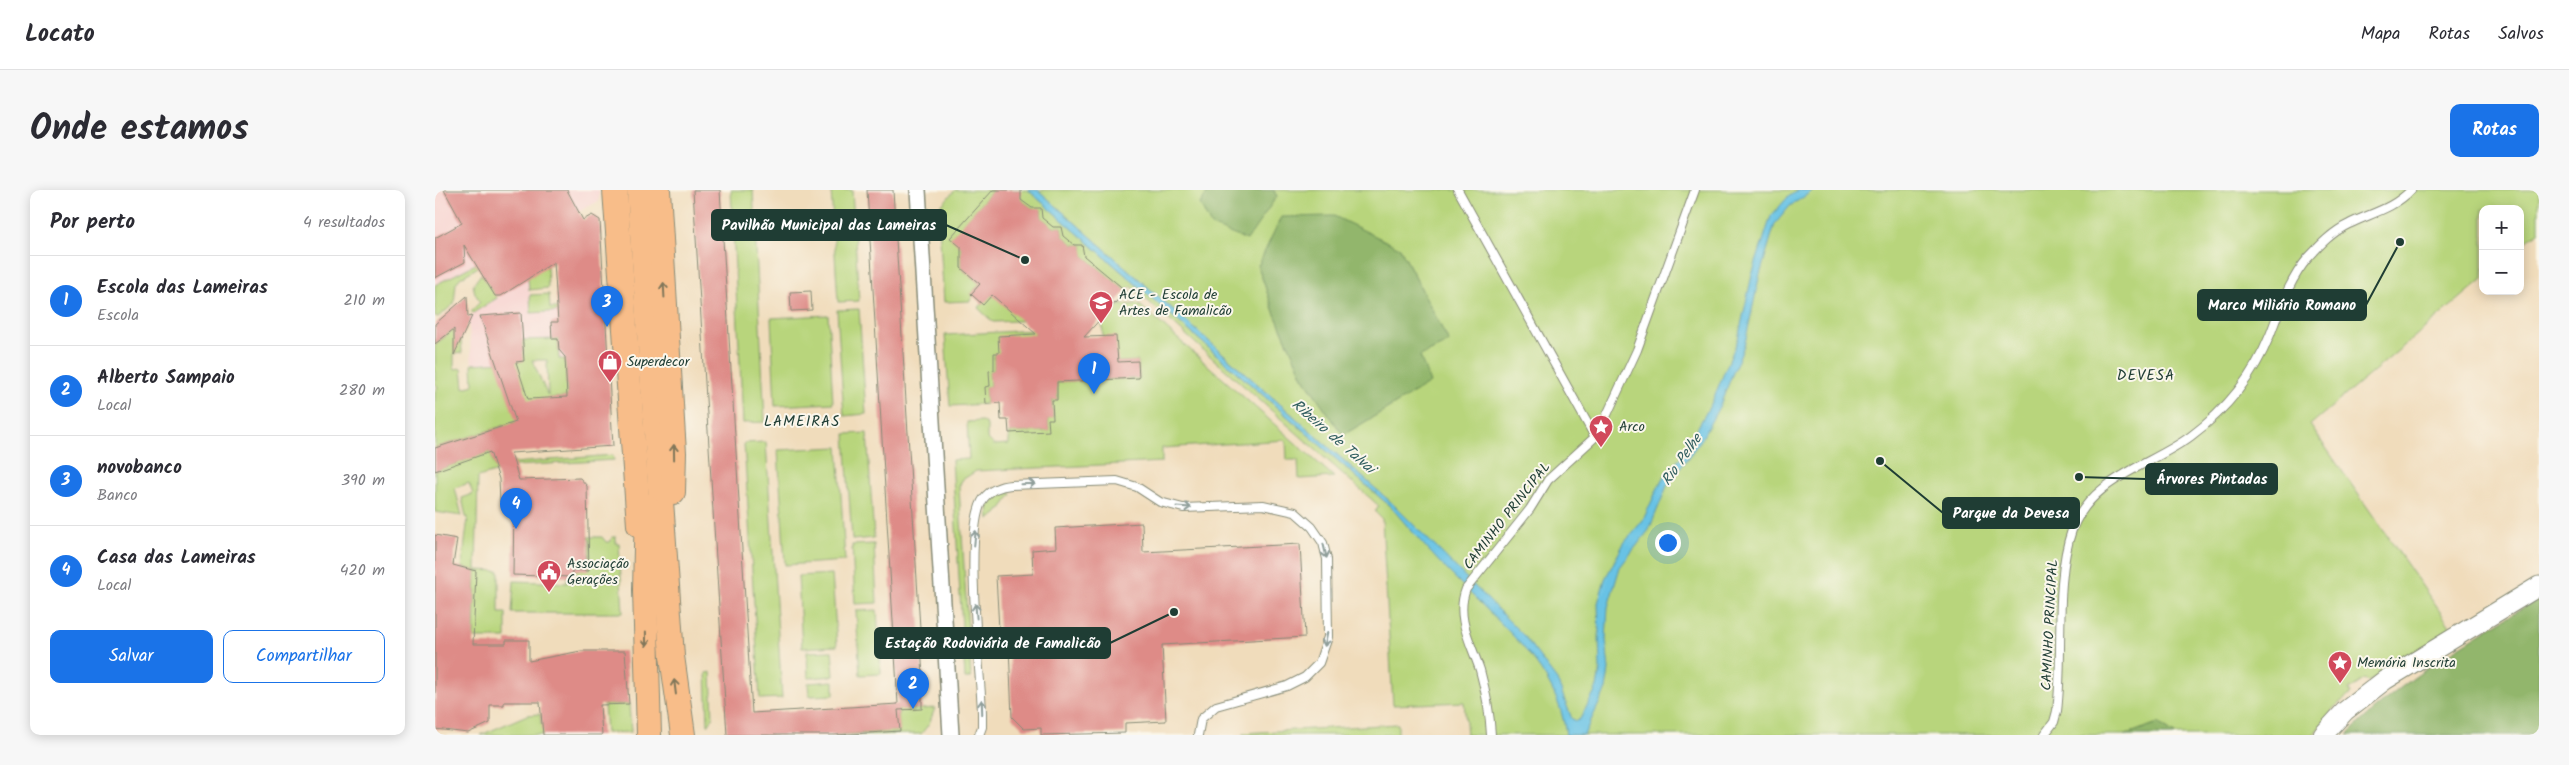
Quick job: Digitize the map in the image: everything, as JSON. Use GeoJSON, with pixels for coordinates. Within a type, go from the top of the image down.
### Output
{"type":"FeatureCollection","features":[{"type":"Feature","properties":{"kind":"main road"},"geometry":{"type":"LineString","coordinates":[[615,190],[645,590]]}},
{"type":"Feature","properties":{"kind":"main road"},"geometry":{"type":"LineString","coordinates":[[627,190],[647,454],[645,590],[649,735]]}},
{"type":"Feature","properties":{"kind":"main road"},"geometry":{"type":"LineString","coordinates":[[639,190],[661,521],[675,686],[683,735]]}},
{"type":"Feature","properties":{"kind":"main road"},"geometry":{"type":"LineString","coordinates":[[658,190],[674,453],[668,588]]}},
{"type":"Feature","properties":{"kind":"street"},"geometry":{"type":"LineString","coordinates":[[918,190],[951,735]]}},
{"type":"Feature","properties":{"kind":"street"},"geometry":{"type":"LineString","coordinates":[[2323,735],[2345,711],[2385,680],[2539,586]]}},
{"type":"Feature","properties":{"kind":"lane"},"geometry":{"type":"LineString","coordinates":[[1458,190],[1595,437]]}},
{"type":"Feature","properties":{"kind":"lane","name":"CAMINHO PRINCIPAL"},"geometry":{"type":"LineString","coordinates":[[1491,735],[1487,696],[1461,613],[1461,601],[1466,589],[1530,509],[1548,480],[1595,437],[1637,350],[1695,190]]}},
{"type":"Feature","properties":{"kind":"lane","name":"CAMINHO PRINCIPAL"},"geometry":{"type":"LineString","coordinates":[[2045,735],[2054,722],[2057,711],[2066,552],[2078,518],[2089,503],[2116,479],[2191,436],[2219,412],[2240,388],[2259,359],[2294,279],[2307,260],[2327,237],[2347,225],[2389,208],[2411,190]]}},
{"type":"Feature","properties":{"kind":"lane"},"geometry":{"type":"LineString","coordinates":[[979,735],[983,727],[983,713],[973,553],[977,517],[983,499],[1000,486],[1117,481],[1137,487],[1160,502],[1183,508],[1263,505],[1295,512],[1312,527],[1323,543],[1327,559],[1328,637],[1319,663],[1305,677],[1287,686],[1216,706],[1201,718],[1198,735]]}},
{"type":"Feature","properties":{"kind":"shaded area"},"geometry":{"type":"Polygon","coordinates":[[[435,190],[599,190],[599,201],[435,285],[435,190]]]}},
{"type":"Feature","properties":{"kind":"shaded area"},"geometry":{"type":"Polygon","coordinates":[[[528,278],[532,313],[605,309],[608,356],[472,364],[468,317],[528,278]]]}},
{"type":"Feature","properties":{"kind":"green space"},"geometry":{"type":"Polygon","coordinates":[[[731,190],[753,190],[765,422],[743,423],[731,190]]]}},
{"type":"Feature","properties":{"kind":"green space"},"geometry":{"type":"Polygon","coordinates":[[[831,190],[852,190],[859,301],[838,302],[831,190]]]}},
{"type":"Feature","properties":{"kind":"green space"},"geometry":{"type":"Polygon","coordinates":[[[955,190],[993,190],[951,238],[961,247],[961,268],[980,284],[971,294],[973,296],[970,301],[944,302],[938,209],[955,190]]]}},
{"type":"Feature","properties":{"kind":"green space"},"geometry":{"type":"Polygon","coordinates":[[[1020,190],[1028,190],[1391,507],[1393,504],[1038,190],[1209,190],[1200,204],[1277,196],[1273,190],[2539,190],[2539,231],[2524,244],[2524,205],[2479,205],[2479,282],[2310,425],[2452,629],[2368,682],[2365,679],[2349,690],[2351,694],[2338,704],[2313,735],[2176,735],[2158,723],[2125,735],[1467,735],[1464,702],[1393,705],[1382,519],[1375,512],[1379,506],[1131,286],[1126,291],[1083,255],[1082,245],[1074,245],[1063,236],[1061,227],[1053,227],[1042,218],[1041,209],[1032,208],[1021,200],[1020,190]],[[1400,248],[1267,250],[1258,266],[1274,312],[1303,377],[1343,435],[1405,398],[1420,356],[1449,342],[1400,248]]]}},
{"type":"Feature","properties":{"kind":"green space"},"geometry":{"type":"Polygon","coordinates":[[[1209,190],[1273,190],[1277,196],[1247,240],[1211,226],[1200,204],[1209,190]]]}},
{"type":"Feature","properties":{"kind":"green space"},"geometry":{"type":"Polygon","coordinates":[[[1334,216],[1400,248],[1449,342],[1420,356],[1430,383],[1343,435],[1303,377],[1274,312],[1258,266],[1281,217],[1334,216]]]}},
{"type":"Feature","properties":{"kind":"green space"},"geometry":{"type":"Polygon","coordinates":[[[497,253],[498,255],[460,278],[456,283],[454,304],[438,317],[435,316],[435,285],[497,253]]]}},
{"type":"Feature","properties":{"kind":"green space"},"geometry":{"type":"Polygon","coordinates":[[[551,254],[552,264],[547,265],[548,288],[529,290],[528,278],[551,254]]]}},
{"type":"Feature","properties":{"kind":"green space"},"geometry":{"type":"Polygon","coordinates":[[[481,274],[497,298],[473,313],[471,311],[480,302],[473,285],[481,274]]]}},
{"type":"Feature","properties":{"kind":"green space"},"geometry":{"type":"Polygon","coordinates":[[[549,294],[550,308],[563,308],[563,311],[531,313],[530,295],[549,294]]]}},
{"type":"Feature","properties":{"kind":"green space"},"geometry":{"type":"Polygon","coordinates":[[[992,295],[1041,320],[993,322],[978,308],[992,295]]]}},
{"type":"Feature","properties":{"kind":"green space"},"geometry":{"type":"Polygon","coordinates":[[[1096,298],[1113,311],[1119,305],[1137,304],[1142,307],[1334,477],[1299,479],[1298,460],[1287,460],[1286,440],[1162,448],[1162,462],[976,471],[962,480],[959,487],[971,678],[965,678],[952,460],[969,459],[967,422],[982,421],[987,425],[987,438],[994,445],[1009,444],[1009,433],[1049,431],[1048,419],[1053,418],[1052,400],[1057,400],[1057,382],[1139,378],[1138,361],[1118,362],[1103,337],[1101,304],[1096,298]]]}},
{"type":"Feature","properties":{"kind":"green space"},"geometry":{"type":"Polygon","coordinates":[[[859,309],[866,414],[844,416],[837,310],[859,309]]]}},
{"type":"Feature","properties":{"kind":"green space"},"geometry":{"type":"Polygon","coordinates":[[[828,315],[833,403],[775,406],[771,318],[828,315]]]}},
{"type":"Feature","properties":{"kind":"green space"},"geometry":{"type":"Polygon","coordinates":[[[460,324],[462,353],[454,354],[454,369],[462,368],[464,388],[473,385],[472,364],[523,361],[523,340],[558,339],[559,359],[565,359],[567,397],[549,398],[549,411],[435,448],[435,391],[438,387],[435,383],[435,345],[460,324]],[[532,360],[548,396],[547,360],[532,360]]]}},
{"type":"Feature","properties":{"kind":"green space"},"geometry":{"type":"Polygon","coordinates":[[[1036,330],[1036,334],[994,354],[994,370],[989,371],[990,386],[985,387],[986,404],[950,406],[945,335],[1036,330]]]}},
{"type":"Feature","properties":{"kind":"green space"},"geometry":{"type":"Polygon","coordinates":[[[867,433],[874,538],[852,540],[845,434],[867,433]]]}},
{"type":"Feature","properties":{"kind":"green space"},"geometry":{"type":"Polygon","coordinates":[[[766,442],[782,698],[760,699],[744,443],[766,442]]]}},
{"type":"Feature","properties":{"kind":"green space"},"geometry":{"type":"Polygon","coordinates":[[[838,447],[845,561],[785,565],[778,450],[838,447]]]}},
{"type":"Feature","properties":{"kind":"green space"},"geometry":{"type":"Polygon","coordinates":[[[490,452],[496,469],[514,463],[613,455],[614,460],[515,466],[478,477],[476,570],[499,571],[499,613],[506,613],[506,638],[474,638],[476,571],[462,567],[468,517],[466,517],[462,498],[473,494],[469,483],[455,488],[462,516],[435,512],[435,471],[490,452]]]}},
{"type":"Feature","properties":{"kind":"green space"},"geometry":{"type":"Polygon","coordinates":[[[1006,490],[1012,494],[997,514],[989,519],[988,507],[1001,492],[1006,490]]]}},
{"type":"Feature","properties":{"kind":"green space"},"geometry":{"type":"Polygon","coordinates":[[[588,537],[602,537],[606,542],[610,542],[612,537],[616,537],[616,544],[619,544],[623,613],[512,613],[514,581],[567,583],[567,577],[572,576],[572,570],[589,570],[590,541],[588,537]]]}},
{"type":"Feature","properties":{"kind":"green space"},"geometry":{"type":"Polygon","coordinates":[[[874,544],[877,603],[855,604],[852,545],[874,544]]]}},
{"type":"Feature","properties":{"kind":"green space"},"geometry":{"type":"Polygon","coordinates":[[[832,574],[837,646],[802,648],[798,576],[832,574]]]}},
{"type":"Feature","properties":{"kind":"green space"},"geometry":{"type":"Polygon","coordinates":[[[2539,598],[2539,735],[2347,735],[2414,677],[2463,644],[2539,598]]]}},
{"type":"Feature","properties":{"kind":"green space"},"geometry":{"type":"Polygon","coordinates":[[[877,610],[881,674],[860,675],[856,611],[877,610]]]}},
{"type":"Feature","properties":{"kind":"green space"},"geometry":{"type":"Polygon","coordinates":[[[832,651],[834,676],[808,678],[807,652],[832,651]]]}},
{"type":"Feature","properties":{"kind":"green space"},"geometry":{"type":"Polygon","coordinates":[[[711,672],[713,718],[708,725],[706,673],[711,672]]]}},
{"type":"Feature","properties":{"kind":"green space"},"geometry":{"type":"Polygon","coordinates":[[[834,681],[834,695],[809,696],[808,683],[834,681]]]}},
{"type":"Feature","properties":{"kind":"green space"},"geometry":{"type":"Polygon","coordinates":[[[629,704],[631,732],[606,733],[604,705],[629,704]]]}},
{"type":"Feature","properties":{"kind":"green space"},"geometry":{"type":"Polygon","coordinates":[[[898,704],[906,710],[935,708],[929,724],[921,734],[835,735],[899,731],[898,704]]]}},
{"type":"Feature","properties":{"kind":"green space"},"geometry":{"type":"Polygon","coordinates":[[[540,714],[541,724],[555,723],[543,735],[481,735],[527,715],[540,714]]]}},
{"type":"Feature","properties":{"kind":"green space"},"geometry":{"type":"Polygon","coordinates":[[[2158,723],[2176,735],[2125,735],[2158,723]]]}},
{"type":"Feature","properties":{"kind":"green space"},"geometry":{"type":"Polygon","coordinates":[[[1398,724],[1398,735],[1243,735],[1243,733],[1398,724]]]}},
{"type":"Feature","properties":{"kind":"water","name":"Rio Pelhe"},"geometry":{"type":"Polygon","coordinates":[[[1028,190],[1038,190],[1393,504],[1524,636],[1557,680],[1572,719],[1577,721],[1580,719],[1597,687],[1600,670],[1598,603],[1605,579],[1624,543],[1643,520],[1662,479],[1681,457],[1712,402],[1738,339],[1752,275],[1771,216],[1788,197],[1798,190],[1814,190],[1790,206],[1775,224],[1759,278],[1745,343],[1720,405],[1701,440],[1667,486],[1649,530],[1620,567],[1608,607],[1606,639],[1609,670],[1606,689],[1584,735],[1566,735],[1561,711],[1541,670],[1511,634],[1443,566],[1391,507],[1028,190]]]}},
{"type":"Feature","properties":{"kind":"building"},"geometry":{"type":"Polygon","coordinates":[[[444,190],[567,190],[583,220],[592,215],[600,220],[613,446],[511,453],[519,480],[580,478],[587,486],[589,571],[572,570],[572,577],[513,575],[514,501],[500,502],[499,479],[490,452],[435,471],[435,448],[516,422],[480,316],[521,313],[524,361],[516,362],[528,399],[567,397],[565,357],[559,350],[558,339],[552,339],[551,322],[558,322],[554,262],[501,296],[495,296],[464,245],[465,262],[435,278],[435,238],[462,223],[444,190]]]}},
{"type":"Feature","properties":{"kind":"building"},"geometry":{"type":"Polygon","coordinates":[[[693,190],[720,190],[752,713],[898,704],[867,190],[893,190],[924,693],[922,693],[922,709],[898,710],[900,731],[835,735],[727,735],[693,190]]]}},
{"type":"Feature","properties":{"kind":"building"},"geometry":{"type":"Polygon","coordinates":[[[993,190],[1021,190],[1021,200],[1032,208],[1041,208],[1042,218],[1053,227],[1061,227],[1063,236],[1074,245],[1082,245],[1084,256],[1126,291],[1084,337],[1116,336],[1118,362],[1138,361],[1139,378],[1057,382],[1057,400],[1052,400],[1053,419],[1048,419],[1049,431],[1009,433],[1008,420],[1001,420],[1000,403],[986,404],[985,387],[990,386],[989,371],[994,370],[994,353],[999,353],[998,336],[1036,334],[992,295],[983,305],[971,294],[980,284],[961,268],[961,247],[950,238],[993,190]]]}},
{"type":"Feature","properties":{"kind":"building"},"geometry":{"type":"Polygon","coordinates":[[[811,291],[812,310],[791,311],[790,292],[811,291]]]}},
{"type":"Feature","properties":{"kind":"building"},"geometry":{"type":"Polygon","coordinates":[[[467,296],[468,317],[472,316],[454,355],[454,329],[435,344],[435,324],[467,296]]]}},
{"type":"Feature","properties":{"kind":"building"},"geometry":{"type":"Polygon","coordinates":[[[1142,523],[1143,552],[1300,544],[1305,637],[1162,645],[1166,721],[1125,723],[1125,733],[1041,735],[1041,728],[1024,729],[1012,717],[1009,647],[1000,647],[996,576],[1033,574],[1032,550],[1056,548],[1055,528],[1142,523]]]}},
{"type":"Feature","properties":{"kind":"building"},"geometry":{"type":"Polygon","coordinates":[[[435,535],[457,539],[453,565],[476,571],[473,644],[506,644],[506,640],[529,640],[529,661],[581,651],[625,651],[629,704],[600,705],[602,735],[543,735],[540,702],[504,702],[504,705],[490,705],[490,723],[468,733],[435,729],[435,535]]]}},
{"type":"Feature","properties":{"kind":"place","name":"Marco Miliário Romano"},"geometry":{"type":"Point","coordinates":[2400,242]}},
{"type":"Feature","properties":{"kind":"place","name":"Pavilhão Municipal das Lameiras"},"geometry":{"type":"Point","coordinates":[1025,260]}},
{"type":"Feature","properties":{"kind":"place","name":"ACE - Escola de Artes de Famalicão"},"geometry":{"type":"Point","coordinates":[1101,324]}},
{"type":"Feature","properties":{"kind":"place","name":"novobanco"},"geometry":{"type":"Point","coordinates":[607,327]}},
{"type":"Feature","properties":{"kind":"place","name":"Superdecor"},"geometry":{"type":"Point","coordinates":[610,383]}},
{"type":"Feature","properties":{"kind":"place","name":"Escola das Lameiras"},"geometry":{"type":"Point","coordinates":[1094,394]}},
{"type":"Feature","properties":{"kind":"place","name":"Arco"},"geometry":{"type":"Point","coordinates":[1601,448]}},
{"type":"Feature","properties":{"kind":"place","name":"Parque da Devesa"},"geometry":{"type":"Point","coordinates":[1880,461]}},
{"type":"Feature","properties":{"kind":"place","name":"Árvores Pintadas"},"geometry":{"type":"Point","coordinates":[2079,477]}},
{"type":"Feature","properties":{"kind":"place","name":"Casa das Lameiras"},"geometry":{"type":"Point","coordinates":[516,529]}},
{"type":"Feature","properties":{"kind":"place","name":"Associação Gerações"},"geometry":{"type":"Point","coordinates":[549,593]}},
{"type":"Feature","properties":{"kind":"place","name":"Estação Rodoviária de Famalicão"},"geometry":{"type":"Point","coordinates":[1174,612]}},
{"type":"Feature","properties":{"kind":"place","name":"Memória Inscrita"},"geometry":{"type":"Point","coordinates":[2340,684]}},
{"type":"Feature","properties":{"kind":"place","name":"Alberto Sampaio"},"geometry":{"type":"Point","coordinates":[913,709]}},
{"type":"Feature","properties":{"kind":"district","name":"DEVESA"},"geometry":{"type":"Point","coordinates":[2146,376]}},
{"type":"Feature","properties":{"kind":"district","name":"LAMEIRAS"},"geometry":{"type":"Point","coordinates":[802,422]}},
{"type":"Feature","properties":{"kind":"water label","name":"Ribeiro de Talvai"},"geometry":{"type":"Point","coordinates":[1333,437]}}]}
